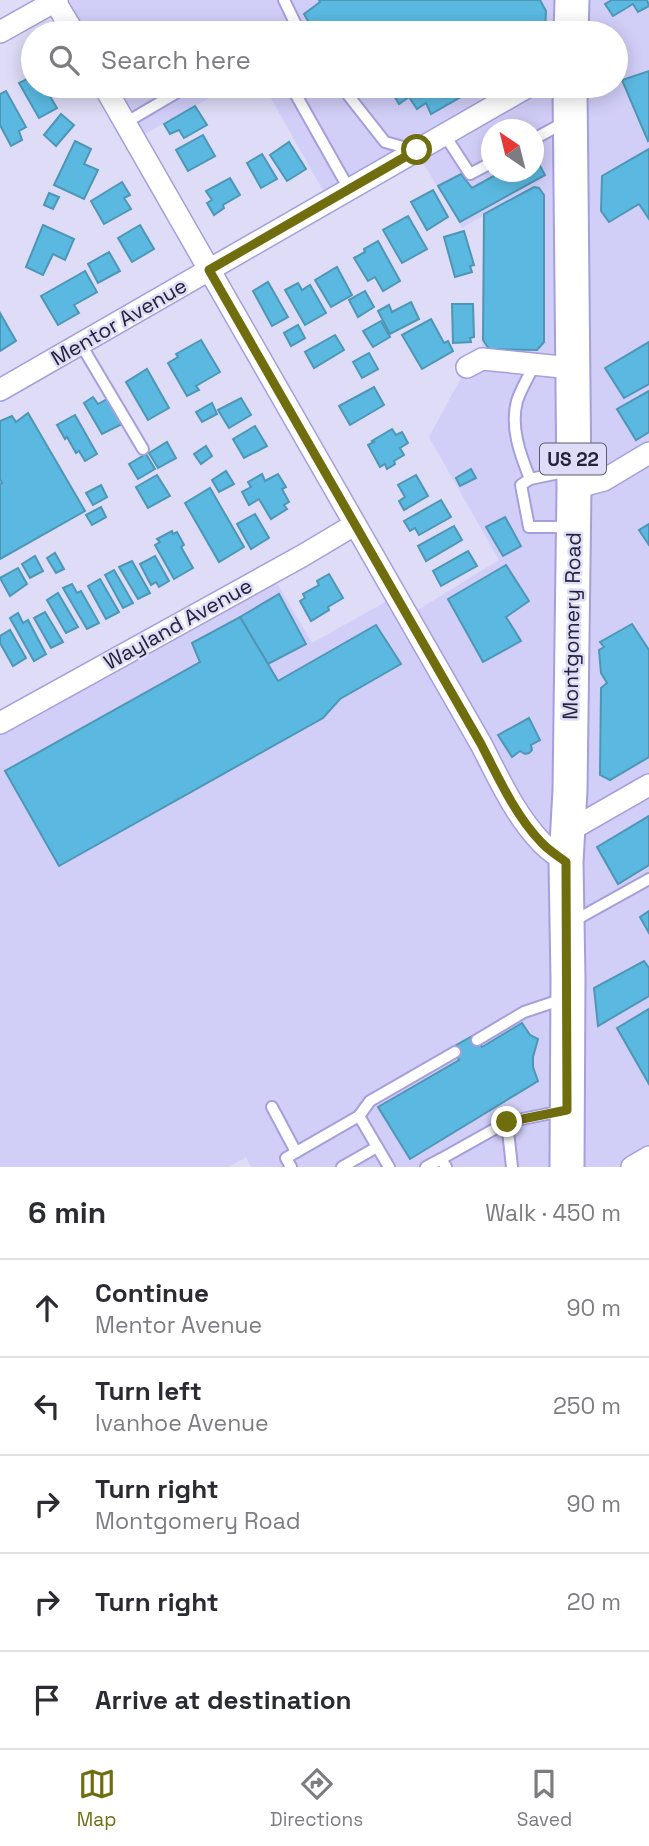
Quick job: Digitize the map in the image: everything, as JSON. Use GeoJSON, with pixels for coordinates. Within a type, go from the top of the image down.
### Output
{"type":"FeatureCollection","features":[{"type":"Feature","properties":{"kind":"main road"},"geometry":{"type":"LineString","coordinates":[[571,21],[572,0]]}},
{"type":"Feature","properties":{"kind":"main road","name":"Montgomery Road"},"geometry":{"type":"LineString","coordinates":[[567,1167],[567,847],[573,526],[570,98]]}},
{"type":"Feature","properties":{"kind":"street"},"geometry":{"type":"LineString","coordinates":[[0,32],[56,0],[67,21]]}},
{"type":"Feature","properties":{"kind":"street"},"geometry":{"type":"LineString","coordinates":[[111,98],[525,823],[542,843],[567,847],[649,785]]}},
{"type":"Feature","properties":{"kind":"street","name":"Mentor Avenue"},"geometry":{"type":"LineString","coordinates":[[0,390],[508,98]]}},
{"type":"Feature","properties":{"kind":"street"},"geometry":{"type":"LineString","coordinates":[[467,367],[482,359],[572,368]]}},
{"type":"Feature","properties":{"kind":"street"},"geometry":{"type":"LineString","coordinates":[[573,479],[604,480],[649,453]]}},
{"type":"Feature","properties":{"kind":"street","name":"Wayland Avenue"},"geometry":{"type":"LineString","coordinates":[[0,723],[354,525]]}},
{"type":"Feature","properties":{"kind":"street"},"geometry":{"type":"LineString","coordinates":[[632,1167],[649,1157]]}},
{"type":"Feature","properties":{"kind":"lane"},"geometry":{"type":"LineString","coordinates":[[284,0],[292,21]]}},
{"type":"Feature","properties":{"kind":"lane"},"geometry":{"type":"LineString","coordinates":[[125,123],[168,98]]}},
{"type":"Feature","properties":{"kind":"lane"},"geometry":{"type":"LineString","coordinates":[[298,98],[349,189]]}},
{"type":"Feature","properties":{"kind":"lane"},"geometry":{"type":"LineString","coordinates":[[350,98],[385,142],[417,150]]}},
{"type":"Feature","properties":{"kind":"lane"},"geometry":{"type":"LineString","coordinates":[[544,133],[570,118]]}},
{"type":"Feature","properties":{"kind":"lane"},"geometry":{"type":"LineString","coordinates":[[444,134],[470,174],[481,168]]}},
{"type":"Feature","properties":{"kind":"lane"},"geometry":{"type":"LineString","coordinates":[[80,344],[143,449]]}},
{"type":"Feature","properties":{"kind":"lane"},"geometry":{"type":"LineString","coordinates":[[530,478],[520,453],[515,426],[517,401],[534,365]]}},
{"type":"Feature","properties":{"kind":"lane"},"geometry":{"type":"LineString","coordinates":[[573,479],[530,478],[521,485],[529,527],[573,526]]}},
{"type":"Feature","properties":{"kind":"lane"},"geometry":{"type":"LineString","coordinates":[[567,926],[649,879]]}},
{"type":"Feature","properties":{"kind":"lane"},"geometry":{"type":"LineString","coordinates":[[477,1040],[524,1012],[568,997]]}},
{"type":"Feature","properties":{"kind":"lane"},"geometry":{"type":"LineString","coordinates":[[291,1167],[286,1158],[359,1116],[370,1101],[455,1052]]}},
{"type":"Feature","properties":{"kind":"lane"},"geometry":{"type":"LineString","coordinates":[[272,1107],[296,1152]]}},
{"type":"Feature","properties":{"kind":"lane"},"geometry":{"type":"LineString","coordinates":[[426,1167],[443,1163],[507,1122],[567,1110]]}},
{"type":"Feature","properties":{"kind":"lane"},"geometry":{"type":"LineString","coordinates":[[359,1116],[389,1167]]}},
{"type":"Feature","properties":{"kind":"lane"},"geometry":{"type":"LineString","coordinates":[[507,1122],[512,1167]]}},
{"type":"Feature","properties":{"kind":"lane"},"geometry":{"type":"LineString","coordinates":[[342,1167],[377,1147]]}},
{"type":"Feature","properties":{"kind":"shaded area"},"geometry":{"type":"Polygon","coordinates":[[[57,0],[649,0],[649,1167],[251,1167],[246,1157],[229,1167],[0,1167],[0,723],[271,573],[312,643],[396,596],[408,616],[499,560],[429,437],[467,367],[482,359],[484,215],[462,228],[416,151],[329,201],[271,98],[628,98],[628,21],[68,21],[57,0]]]}},
{"type":"Feature","properties":{"kind":"shaded area"},"geometry":{"type":"Polygon","coordinates":[[[111,98],[209,98],[135,139],[111,98]]]}},
{"type":"Feature","properties":{"kind":"building"},"geometry":{"type":"Polygon","coordinates":[[[319,0],[540,0],[546,11],[546,21],[308,21],[304,14],[320,2],[319,0]]]}},
{"type":"Feature","properties":{"kind":"building"},"geometry":{"type":"Polygon","coordinates":[[[612,0],[647,0],[649,6],[638,12],[633,4],[613,16],[605,4],[612,0]]]}},
{"type":"Feature","properties":{"kind":"building"},"geometry":{"type":"Polygon","coordinates":[[[649,71],[648,141],[628,94],[628,78],[649,71]]]}},
{"type":"Feature","properties":{"kind":"building"},"geometry":{"type":"Polygon","coordinates":[[[6,91],[26,127],[19,131],[22,140],[11,146],[0,125],[0,94],[6,91]]]}},
{"type":"Feature","properties":{"kind":"building"},"geometry":{"type":"Polygon","coordinates":[[[28,98],[51,98],[57,108],[39,118],[28,98]]]}},
{"type":"Feature","properties":{"kind":"building"},"geometry":{"type":"Polygon","coordinates":[[[395,98],[408,98],[399,104],[395,98]]]}},
{"type":"Feature","properties":{"kind":"building"},"geometry":{"type":"Polygon","coordinates":[[[410,98],[459,98],[431,114],[426,103],[417,109],[410,98]]]}},
{"type":"Feature","properties":{"kind":"building"},"geometry":{"type":"Polygon","coordinates":[[[195,106],[207,125],[184,138],[179,130],[170,134],[164,124],[195,106]]]}},
{"type":"Feature","properties":{"kind":"building"},"geometry":{"type":"Polygon","coordinates":[[[61,114],[74,125],[56,146],[44,135],[61,114]]]}},
{"type":"Feature","properties":{"kind":"building"},"geometry":{"type":"Polygon","coordinates":[[[203,135],[215,156],[188,171],[176,150],[203,135]]]}},
{"type":"Feature","properties":{"kind":"building"},"geometry":{"type":"Polygon","coordinates":[[[75,141],[91,149],[84,164],[98,170],[84,199],[54,185],[75,141]]]}},
{"type":"Feature","properties":{"kind":"building"},"geometry":{"type":"Polygon","coordinates":[[[289,142],[306,169],[287,181],[270,155],[289,142]]]}},
{"type":"Feature","properties":{"kind":"building"},"geometry":{"type":"Polygon","coordinates":[[[649,149],[649,219],[639,204],[609,222],[601,211],[602,176],[649,149]]]}},
{"type":"Feature","properties":{"kind":"building"},"geometry":{"type":"Polygon","coordinates":[[[262,154],[277,179],[261,188],[247,163],[262,154]]]}},
{"type":"Feature","properties":{"kind":"building"},"geometry":{"type":"Polygon","coordinates":[[[461,174],[472,188],[483,182],[532,182],[460,222],[438,186],[461,174]]]}},
{"type":"Feature","properties":{"kind":"building"},"geometry":{"type":"Polygon","coordinates":[[[230,178],[240,195],[223,205],[224,208],[214,215],[207,203],[212,200],[206,191],[230,178]]]}},
{"type":"Feature","properties":{"kind":"building"},"geometry":{"type":"Polygon","coordinates":[[[122,182],[130,195],[124,198],[131,209],[104,224],[91,201],[122,182]]]}},
{"type":"Feature","properties":{"kind":"building"},"geometry":{"type":"Polygon","coordinates":[[[534,187],[539,188],[544,195],[544,342],[537,350],[489,349],[483,340],[484,214],[534,187]]]}},
{"type":"Feature","properties":{"kind":"building"},"geometry":{"type":"Polygon","coordinates":[[[433,190],[448,217],[427,230],[411,202],[433,190]]]}},
{"type":"Feature","properties":{"kind":"building"},"geometry":{"type":"Polygon","coordinates":[[[49,193],[59,197],[53,209],[44,205],[49,193]]]}},
{"type":"Feature","properties":{"kind":"building"},"geometry":{"type":"Polygon","coordinates":[[[408,216],[427,249],[402,263],[383,230],[408,216]]]}},
{"type":"Feature","properties":{"kind":"building"},"geometry":{"type":"Polygon","coordinates":[[[43,225],[74,239],[65,260],[53,254],[43,275],[26,267],[43,225]]]}},
{"type":"Feature","properties":{"kind":"building"},"geometry":{"type":"Polygon","coordinates":[[[140,225],[154,249],[132,262],[118,238],[140,225]]]}},
{"type":"Feature","properties":{"kind":"building"},"geometry":{"type":"Polygon","coordinates":[[[464,231],[474,265],[470,266],[472,272],[455,277],[444,237],[464,231]]]}},
{"type":"Feature","properties":{"kind":"building"},"geometry":{"type":"Polygon","coordinates":[[[378,241],[400,281],[383,291],[375,277],[368,281],[354,258],[378,241]]]}},
{"type":"Feature","properties":{"kind":"building"},"geometry":{"type":"Polygon","coordinates":[[[109,252],[120,271],[98,283],[88,264],[109,252]]]}},
{"type":"Feature","properties":{"kind":"building"},"geometry":{"type":"Polygon","coordinates":[[[337,267],[352,295],[331,307],[315,280],[337,267]]]}},
{"type":"Feature","properties":{"kind":"building"},"geometry":{"type":"Polygon","coordinates":[[[85,271],[97,292],[74,305],[79,313],[58,325],[41,296],[85,271]]]}},
{"type":"Feature","properties":{"kind":"building"},"geometry":{"type":"Polygon","coordinates":[[[268,282],[288,317],[272,326],[253,291],[268,282]]]}},
{"type":"Feature","properties":{"kind":"building"},"geometry":{"type":"Polygon","coordinates":[[[298,283],[302,290],[310,285],[326,313],[305,325],[285,290],[298,283]]]}},
{"type":"Feature","properties":{"kind":"building"},"geometry":{"type":"Polygon","coordinates":[[[365,291],[374,307],[358,317],[349,300],[365,291]]]}},
{"type":"Feature","properties":{"kind":"building"},"geometry":{"type":"Polygon","coordinates":[[[411,302],[419,319],[390,334],[378,311],[389,305],[392,312],[411,302]]]}},
{"type":"Feature","properties":{"kind":"building"},"geometry":{"type":"Polygon","coordinates":[[[452,304],[473,304],[474,337],[470,338],[471,342],[453,343],[452,304]]]}},
{"type":"Feature","properties":{"kind":"building"},"geometry":{"type":"Polygon","coordinates":[[[0,313],[16,341],[0,351],[0,313]]]}},
{"type":"Feature","properties":{"kind":"building"},"geometry":{"type":"Polygon","coordinates":[[[431,319],[444,343],[448,341],[453,351],[422,369],[402,335],[431,319]]]}},
{"type":"Feature","properties":{"kind":"building"},"geometry":{"type":"Polygon","coordinates":[[[381,321],[390,337],[373,347],[363,331],[381,321]]]}},
{"type":"Feature","properties":{"kind":"building"},"geometry":{"type":"Polygon","coordinates":[[[298,325],[305,338],[291,346],[284,333],[298,325]]]}},
{"type":"Feature","properties":{"kind":"building"},"geometry":{"type":"Polygon","coordinates":[[[335,335],[344,350],[314,368],[305,352],[335,335]]]}},
{"type":"Feature","properties":{"kind":"building"},"geometry":{"type":"Polygon","coordinates":[[[201,340],[220,372],[196,386],[199,390],[187,396],[168,363],[178,357],[176,354],[201,340]]]}},
{"type":"Feature","properties":{"kind":"building"},"geometry":{"type":"Polygon","coordinates":[[[649,342],[649,384],[624,398],[605,368],[649,342]]]}},
{"type":"Feature","properties":{"kind":"building"},"geometry":{"type":"Polygon","coordinates":[[[369,353],[378,369],[362,378],[353,362],[369,353]]]}},
{"type":"Feature","properties":{"kind":"building"},"geometry":{"type":"Polygon","coordinates":[[[147,369],[169,408],[148,420],[126,382],[147,369]]]}},
{"type":"Feature","properties":{"kind":"building"},"geometry":{"type":"Polygon","coordinates":[[[374,387],[384,405],[350,425],[339,406],[374,387]]]}},
{"type":"Feature","properties":{"kind":"building"},"geometry":{"type":"Polygon","coordinates":[[[649,391],[649,432],[636,440],[617,409],[649,391]]]}},
{"type":"Feature","properties":{"kind":"building"},"geometry":{"type":"Polygon","coordinates":[[[93,397],[98,404],[107,399],[122,424],[102,434],[84,403],[93,397]]]}},
{"type":"Feature","properties":{"kind":"building"},"geometry":{"type":"Polygon","coordinates":[[[241,398],[251,415],[229,428],[218,410],[241,398]]]}},
{"type":"Feature","properties":{"kind":"building"},"geometry":{"type":"Polygon","coordinates":[[[212,403],[217,414],[202,422],[196,412],[212,403]]]}},
{"type":"Feature","properties":{"kind":"building"},"geometry":{"type":"Polygon","coordinates":[[[28,413],[85,511],[0,559],[0,421],[12,416],[16,422],[28,413]]]}},
{"type":"Feature","properties":{"kind":"building"},"geometry":{"type":"Polygon","coordinates":[[[75,415],[97,454],[85,461],[79,451],[76,453],[67,437],[65,439],[57,425],[75,415]]]}},
{"type":"Feature","properties":{"kind":"building"},"geometry":{"type":"Polygon","coordinates":[[[255,426],[267,446],[244,458],[233,439],[255,426]]]}},
{"type":"Feature","properties":{"kind":"building"},"geometry":{"type":"Polygon","coordinates":[[[392,429],[396,435],[402,432],[408,443],[400,448],[404,455],[387,469],[385,464],[380,467],[368,445],[392,429]]]}},
{"type":"Feature","properties":{"kind":"building"},"geometry":{"type":"Polygon","coordinates":[[[167,442],[176,458],[158,468],[149,453],[167,442]]]}},
{"type":"Feature","properties":{"kind":"building"},"geometry":{"type":"Polygon","coordinates":[[[206,446],[212,456],[201,464],[194,454],[206,446]]]}},
{"type":"Feature","properties":{"kind":"building"},"geometry":{"type":"Polygon","coordinates":[[[146,454],[155,469],[138,479],[129,464],[146,454]]]}},
{"type":"Feature","properties":{"kind":"building"},"geometry":{"type":"Polygon","coordinates":[[[471,469],[476,478],[460,486],[456,478],[471,469]]]}},
{"type":"Feature","properties":{"kind":"building"},"geometry":{"type":"Polygon","coordinates":[[[226,471],[234,484],[219,492],[212,480],[226,471]]]}},
{"type":"Feature","properties":{"kind":"building"},"geometry":{"type":"Polygon","coordinates":[[[262,474],[265,481],[278,474],[286,487],[282,489],[289,502],[284,505],[287,509],[271,519],[259,499],[249,505],[242,492],[251,487],[248,482],[262,474]]]}},
{"type":"Feature","properties":{"kind":"building"},"geometry":{"type":"Polygon","coordinates":[[[157,475],[170,496],[148,508],[136,487],[157,475]]]}},
{"type":"Feature","properties":{"kind":"building"},"geometry":{"type":"Polygon","coordinates":[[[416,475],[428,496],[404,510],[399,501],[405,497],[398,485],[416,475]]]}},
{"type":"Feature","properties":{"kind":"building"},"geometry":{"type":"Polygon","coordinates":[[[101,485],[107,497],[93,505],[86,493],[101,485]]]}},
{"type":"Feature","properties":{"kind":"building"},"geometry":{"type":"Polygon","coordinates":[[[210,488],[244,547],[219,562],[185,503],[210,488]]]}},
{"type":"Feature","properties":{"kind":"building"},"geometry":{"type":"Polygon","coordinates":[[[441,500],[451,517],[419,535],[415,528],[410,531],[404,521],[441,500]]]}},
{"type":"Feature","properties":{"kind":"building"},"geometry":{"type":"Polygon","coordinates":[[[101,507],[106,517],[92,525],[86,515],[101,507]]]}},
{"type":"Feature","properties":{"kind":"building"},"geometry":{"type":"Polygon","coordinates":[[[255,514],[269,538],[251,549],[237,524],[255,514]]]}},
{"type":"Feature","properties":{"kind":"building"},"geometry":{"type":"Polygon","coordinates":[[[505,517],[521,546],[503,556],[486,527],[505,517]]]}},
{"type":"Feature","properties":{"kind":"building"},"geometry":{"type":"Polygon","coordinates":[[[649,524],[649,545],[639,530],[649,524]]]}},
{"type":"Feature","properties":{"kind":"building"},"geometry":{"type":"Polygon","coordinates":[[[454,526],[462,540],[426,561],[418,546],[454,526]]]}},
{"type":"Feature","properties":{"kind":"building"},"geometry":{"type":"Polygon","coordinates":[[[172,531],[173,534],[177,532],[184,545],[181,547],[193,568],[174,579],[155,545],[160,542],[157,539],[172,531]]]}},
{"type":"Feature","properties":{"kind":"building"},"geometry":{"type":"Polygon","coordinates":[[[468,551],[477,566],[441,586],[433,571],[468,551]]]}},
{"type":"Feature","properties":{"kind":"building"},"geometry":{"type":"Polygon","coordinates":[[[55,553],[64,569],[56,573],[47,558],[55,553]]]}},
{"type":"Feature","properties":{"kind":"building"},"geometry":{"type":"Polygon","coordinates":[[[35,556],[43,571],[30,578],[22,564],[35,556]]]}},
{"type":"Feature","properties":{"kind":"building"},"geometry":{"type":"Polygon","coordinates":[[[155,556],[169,581],[159,587],[156,582],[151,585],[140,564],[155,556]]]}},
{"type":"Feature","properties":{"kind":"building"},"geometry":{"type":"Polygon","coordinates":[[[132,561],[150,593],[138,599],[119,567],[132,561]]]}},
{"type":"Feature","properties":{"kind":"building"},"geometry":{"type":"Polygon","coordinates":[[[506,565],[529,601],[506,617],[521,641],[483,662],[448,599],[506,565]]]}},
{"type":"Feature","properties":{"kind":"building"},"geometry":{"type":"Polygon","coordinates":[[[18,568],[27,584],[10,596],[0,578],[18,568]]]}},
{"type":"Feature","properties":{"kind":"building"},"geometry":{"type":"Polygon","coordinates":[[[114,570],[133,603],[123,608],[105,575],[114,570]]]}},
{"type":"Feature","properties":{"kind":"building"},"geometry":{"type":"Polygon","coordinates":[[[329,574],[343,598],[311,621],[300,601],[305,598],[303,594],[319,585],[317,581],[329,574]]]}},
{"type":"Feature","properties":{"kind":"building"},"geometry":{"type":"Polygon","coordinates":[[[100,579],[119,612],[106,619],[88,586],[100,579]]]}},
{"type":"Feature","properties":{"kind":"building"},"geometry":{"type":"Polygon","coordinates":[[[72,584],[77,593],[81,591],[99,623],[87,629],[63,588],[72,584]]]}},
{"type":"Feature","properties":{"kind":"building"},"geometry":{"type":"Polygon","coordinates":[[[58,593],[78,627],[66,633],[47,600],[58,593]]]}},
{"type":"Feature","properties":{"kind":"building"},"geometry":{"type":"Polygon","coordinates":[[[279,594],[306,644],[268,664],[240,617],[279,594]]]}},
{"type":"Feature","properties":{"kind":"building"},"geometry":{"type":"Polygon","coordinates":[[[45,612],[63,642],[51,648],[34,618],[45,612]]]}},
{"type":"Feature","properties":{"kind":"building"},"geometry":{"type":"Polygon","coordinates":[[[18,613],[23,623],[28,620],[46,654],[34,661],[10,618],[18,613]]]}},
{"type":"Feature","properties":{"kind":"building"},"geometry":{"type":"Polygon","coordinates":[[[240,617],[278,681],[376,625],[401,664],[340,699],[323,718],[59,866],[5,771],[200,662],[192,643],[240,617]]]}},
{"type":"Feature","properties":{"kind":"building"},"geometry":{"type":"Polygon","coordinates":[[[632,624],[649,650],[649,757],[610,780],[600,775],[601,688],[607,683],[601,673],[599,650],[604,647],[600,642],[632,624]]]}},
{"type":"Feature","properties":{"kind":"building"},"geometry":{"type":"Polygon","coordinates":[[[10,630],[26,658],[13,666],[0,643],[0,636],[10,630]]]}},
{"type":"Feature","properties":{"kind":"building"},"geometry":{"type":"Polygon","coordinates":[[[529,718],[540,740],[531,745],[532,750],[529,753],[520,751],[512,757],[498,735],[529,718]]]}},
{"type":"Feature","properties":{"kind":"building"},"geometry":{"type":"Polygon","coordinates":[[[649,816],[649,865],[618,884],[597,847],[649,816]]]}},
{"type":"Feature","properties":{"kind":"building"},"geometry":{"type":"Polygon","coordinates":[[[649,911],[649,933],[640,917],[649,911]]]}},
{"type":"Feature","properties":{"kind":"building"},"geometry":{"type":"Polygon","coordinates":[[[644,961],[649,968],[649,996],[598,1026],[594,988],[644,961]]]}},
{"type":"Feature","properties":{"kind":"building"},"geometry":{"type":"Polygon","coordinates":[[[649,1009],[649,1084],[617,1028],[649,1009]]]}},
{"type":"Feature","properties":{"kind":"building"},"geometry":{"type":"Polygon","coordinates":[[[522,1023],[530,1035],[538,1039],[533,1067],[538,1081],[410,1159],[378,1107],[459,1060],[453,1047],[474,1035],[482,1047],[522,1023]]]}},
{"type":"Feature","properties":{"kind":"route"},"geometry":{"type":"LineString","coordinates":[[417,150],[209,270],[525,823],[542,843],[566,862],[567,1110],[507,1122]]}}]}
